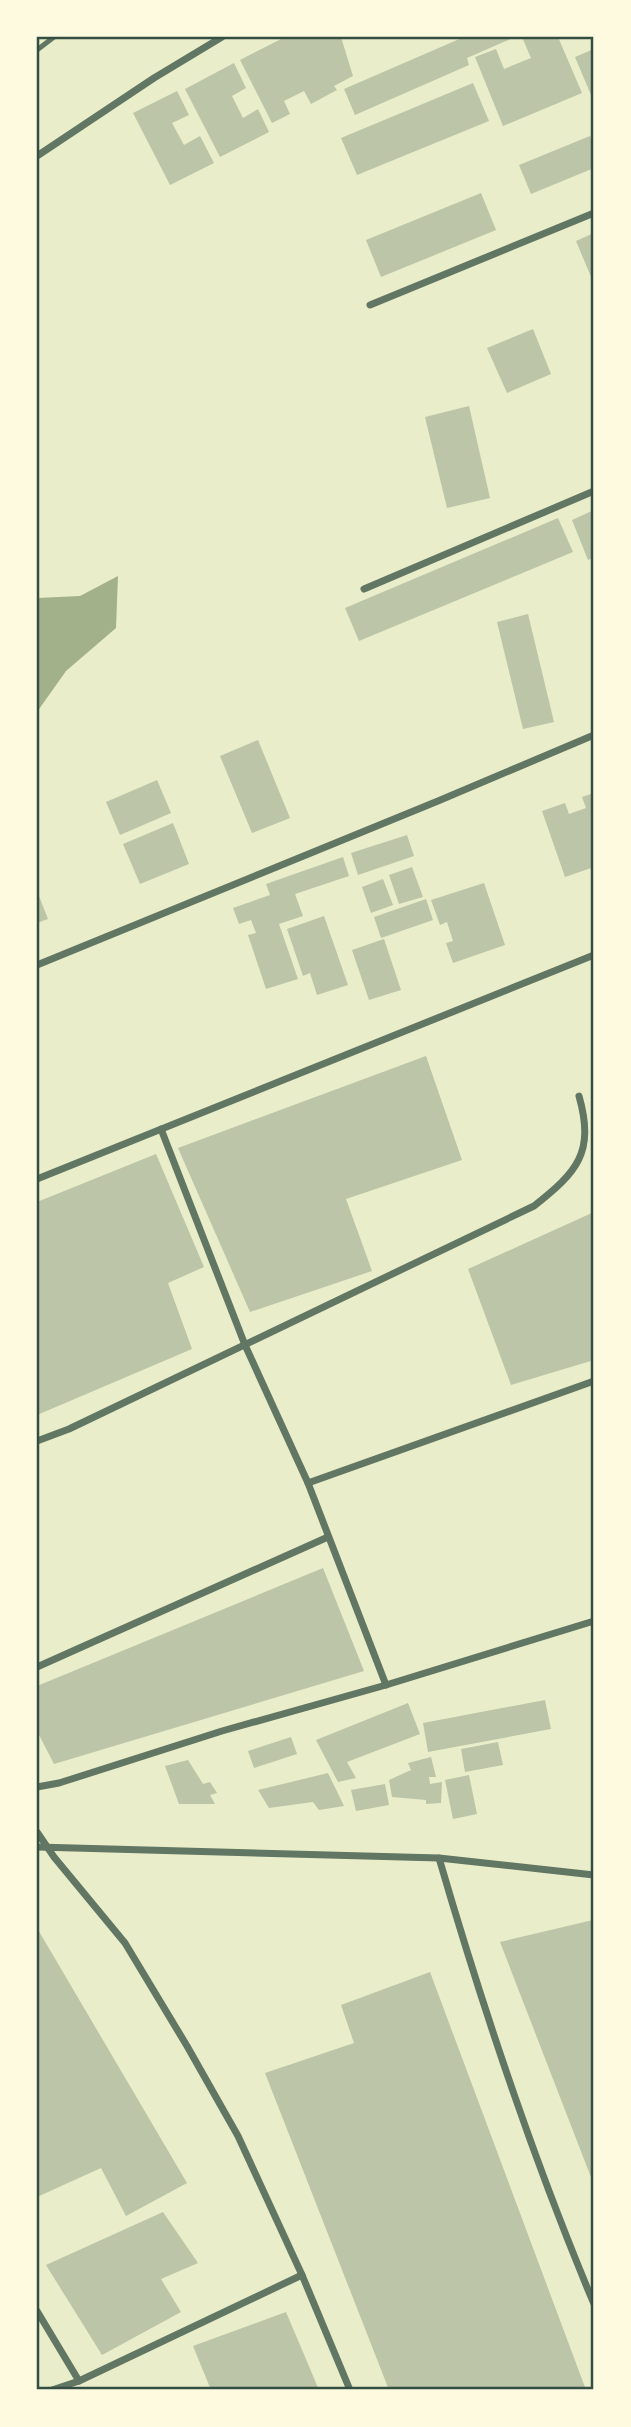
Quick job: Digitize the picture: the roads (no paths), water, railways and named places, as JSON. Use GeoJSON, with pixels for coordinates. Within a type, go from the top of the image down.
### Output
{"type":"FeatureCollection","features":[{"type":"Feature","properties":{"kind":"street"},"geometry":{"type":"LineString","coordinates":[[37,156],[154,78],[222,37]]}},
{"type":"Feature","properties":{"kind":"street"},"geometry":{"type":"LineString","coordinates":[[370,305],[594,213]]}},
{"type":"Feature","properties":{"kind":"street"},"geometry":{"type":"LineString","coordinates":[[364,589],[594,491]]}},
{"type":"Feature","properties":{"kind":"street"},"geometry":{"type":"LineString","coordinates":[[37,965],[438,801],[594,734]]}},
{"type":"Feature","properties":{"kind":"street"},"geometry":{"type":"LineString","coordinates":[[37,1179],[594,956]]}},
{"type":"Feature","properties":{"kind":"street"},"geometry":{"type":"LineString","coordinates":[[37,1441],[69,1429],[534,1206],[564,1182],[585,1148],[585,1119],[579,1096]]}},
{"type":"Feature","properties":{"kind":"street"},"geometry":{"type":"LineString","coordinates":[[161,1129],[246,1345],[308,1483],[386,1685]]}},
{"type":"Feature","properties":{"kind":"street"},"geometry":{"type":"LineString","coordinates":[[308,1483],[594,1381]]}},
{"type":"Feature","properties":{"kind":"street"},"geometry":{"type":"LineString","coordinates":[[37,1667],[328,1536]]}},
{"type":"Feature","properties":{"kind":"street"},"geometry":{"type":"LineString","coordinates":[[37,1787],[60,1783],[222,1731],[386,1685],[594,1621]]}},
{"type":"Feature","properties":{"kind":"street"},"geometry":{"type":"LineString","coordinates":[[37,1832],[54,1857],[125,1943],[238,2136],[302,2275],[350,2390]]}},
{"type":"Feature","properties":{"kind":"street"},"geometry":{"type":"LineString","coordinates":[[37,1847],[439,1858],[594,1875]]}},
{"type":"Feature","properties":{"kind":"street"},"geometry":{"type":"LineString","coordinates":[[439,1858],[464,1944],[555,2212],[594,2304]]}},
{"type":"Feature","properties":{"kind":"street"},"geometry":{"type":"LineString","coordinates":[[52,2390],[79,2381],[302,2275]]}},
{"type":"Feature","properties":{"kind":"street"},"geometry":{"type":"LineString","coordinates":[[37,2311],[79,2381]]}},
{"type":"Feature","properties":{"kind":"lane"},"geometry":{"type":"LineString","coordinates":[[37,50],[54,37]]}}]}
